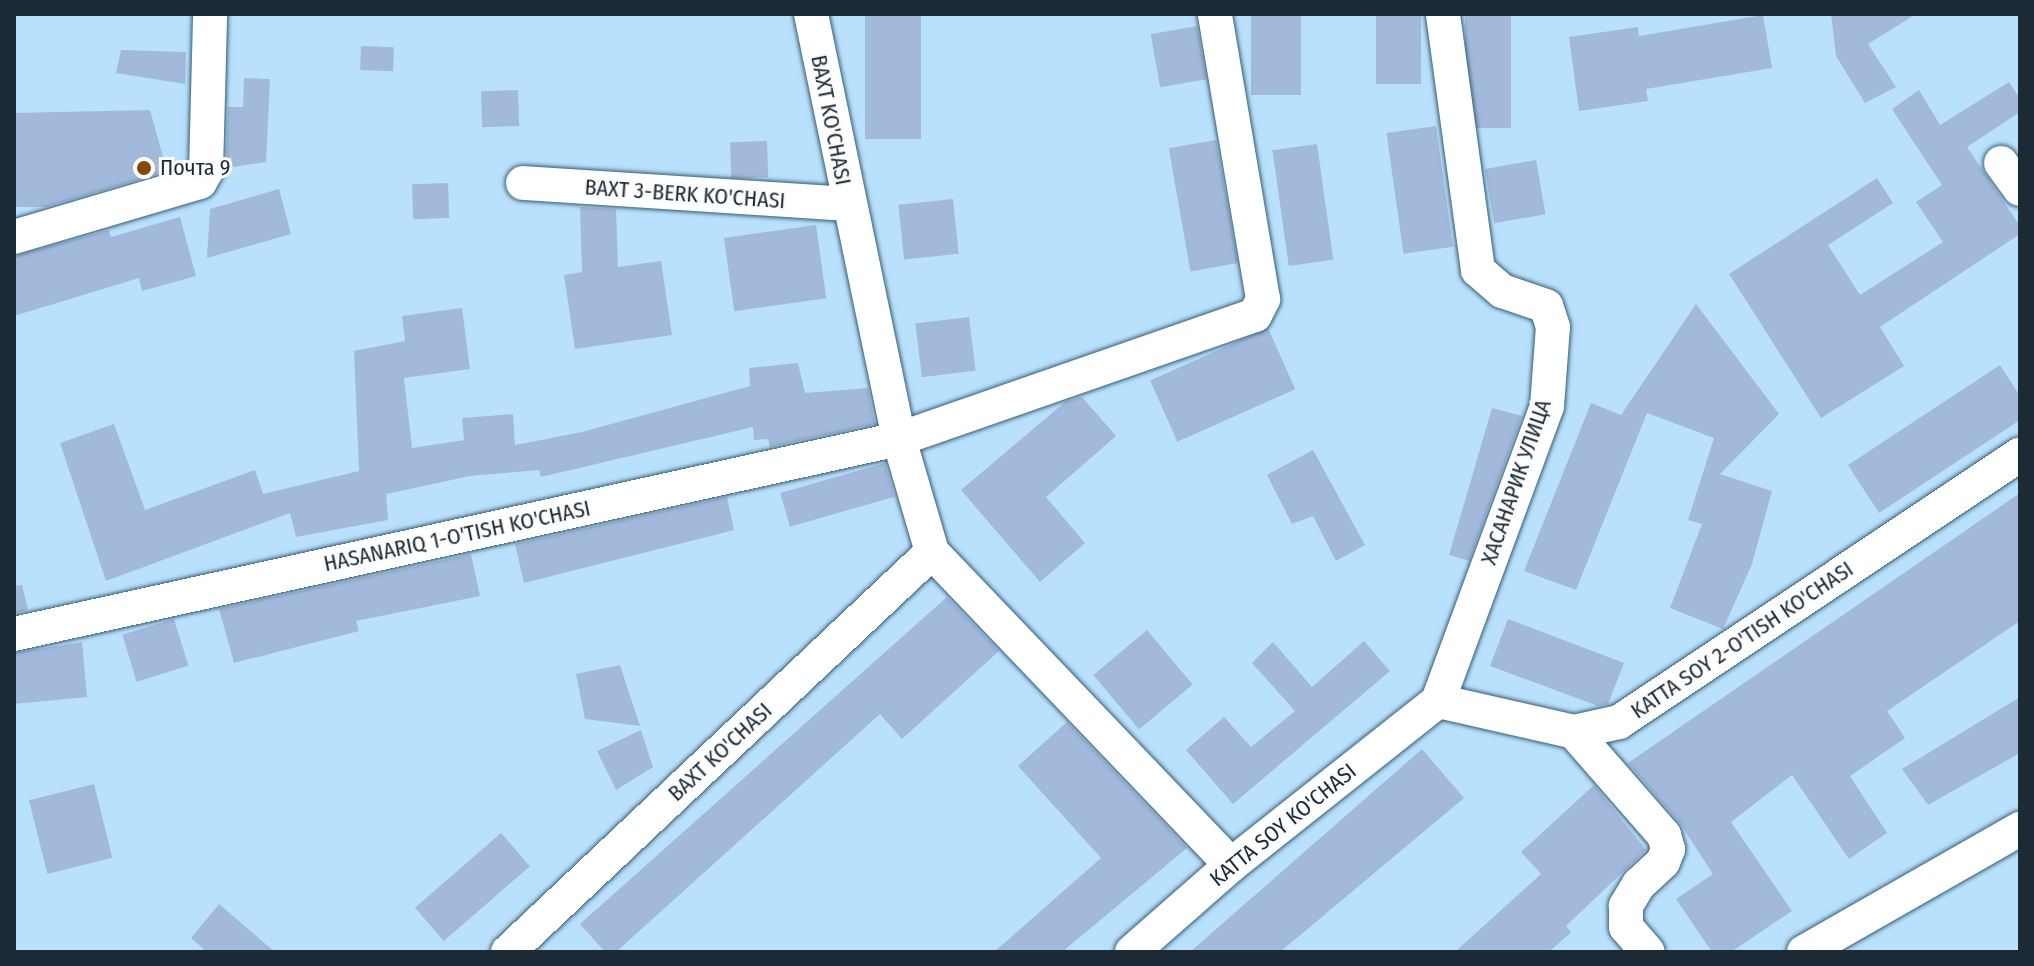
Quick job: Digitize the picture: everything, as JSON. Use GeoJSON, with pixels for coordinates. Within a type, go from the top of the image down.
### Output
{"type":"FeatureCollection","features":[{"type":"Feature","properties":{"kind":"street"},"geometry":{"type":"LineString","coordinates":[[14,237],[200,182],[206,171],[210,14]]}},
{"type":"Feature","properties":{"kind":"street","name":"BAXT KO'CHASI"},"geometry":{"type":"LineString","coordinates":[[811,14],[847,204],[899,439],[932,552],[1231,865]]}},
{"type":"Feature","properties":{"kind":"street"},"geometry":{"type":"LineString","coordinates":[[899,439],[1261,310],[1263,299],[1215,14]]}},
{"type":"Feature","properties":{"kind":"street","name":"ХАСАНАРИК УЛИЦА"},"geometry":{"type":"LineString","coordinates":[[1438,701],[1547,406],[1553,327],[1546,306],[1502,291],[1478,270],[1443,14]]}},
{"type":"Feature","properties":{"kind":"street","name":"BAXT 3-BERK KO'CHASI"},"geometry":{"type":"LineString","coordinates":[[523,183],[847,204]]}},
{"type":"Feature","properties":{"kind":"street","name":"HASANARIQ 1-O'TISH KO'CHASI"},"geometry":{"type":"LineString","coordinates":[[14,634],[899,439]]}},
{"type":"Feature","properties":{"kind":"street","name":"KATTA SOY 2-O'TISH KO'CHASI"},"geometry":{"type":"LineString","coordinates":[[1438,701],[1574,732],[1619,722],[2020,455]]}},
{"type":"Feature","properties":{"kind":"street","name":"BAXT KO'CHASI"},"geometry":{"type":"LineString","coordinates":[[508,952],[932,552]]}},
{"type":"Feature","properties":{"kind":"street","name":"KATTA SOY KO'CHASI"},"geometry":{"type":"LineString","coordinates":[[1132,952],[1231,865],[1438,701]]}},
{"type":"Feature","properties":{"kind":"street"},"geometry":{"type":"LineString","coordinates":[[1574,732],[1664,835],[1668,849],[1663,862],[1639,884],[1626,906],[1626,927],[1648,952]]}},
{"type":"Feature","properties":{"kind":"street"},"geometry":{"type":"LineString","coordinates":[[1804,952],[2020,829]]}},
{"type":"Feature","properties":{"kind":"building"},"geometry":{"type":"Polygon","coordinates":[[[865,14],[921,14],[921,139],[865,139],[865,14]]]}},
{"type":"Feature","properties":{"kind":"building"},"geometry":{"type":"Polygon","coordinates":[[[1251,14],[1301,14],[1301,95],[1251,95],[1251,14]]]}},
{"type":"Feature","properties":{"kind":"building"},"geometry":{"type":"Polygon","coordinates":[[[1376,14],[1421,14],[1421,84],[1376,84],[1376,14]]]}},
{"type":"Feature","properties":{"kind":"building"},"geometry":{"type":"Polygon","coordinates":[[[1465,14],[1511,14],[1511,128],[1465,128],[1465,14]]]}},
{"type":"Feature","properties":{"kind":"building"},"geometry":{"type":"Polygon","coordinates":[[[1831,14],[1916,14],[1868,44],[1896,87],[1865,103],[1836,56],[1831,14]]]}},
{"type":"Feature","properties":{"kind":"building"},"geometry":{"type":"Polygon","coordinates":[[[1763,15],[1772,68],[1646,89],[1648,101],[1579,111],[1569,37],[1638,27],[1639,36],[1763,15]]]}},
{"type":"Feature","properties":{"kind":"building"},"geometry":{"type":"Polygon","coordinates":[[[1197,26],[1206,79],[1160,87],[1151,34],[1197,26]]]}},
{"type":"Feature","properties":{"kind":"building"},"geometry":{"type":"Polygon","coordinates":[[[361,46],[394,47],[393,71],[360,70],[361,46]]]}},
{"type":"Feature","properties":{"kind":"building"},"geometry":{"type":"Polygon","coordinates":[[[121,50],[186,52],[185,84],[116,73],[121,50]]]}},
{"type":"Feature","properties":{"kind":"building"},"geometry":{"type":"Polygon","coordinates":[[[244,78],[270,79],[266,162],[226,168],[228,107],[243,107],[244,78]]]}},
{"type":"Feature","properties":{"kind":"building"},"geometry":{"type":"Polygon","coordinates":[[[2009,82],[2020,99],[2020,112],[1967,147],[2020,226],[2020,234],[1880,327],[1904,366],[1821,418],[1729,274],[1877,178],[1893,203],[1828,245],[1860,295],[1943,242],[1916,202],[1942,185],[1892,109],[1919,90],[1940,125],[2009,82]]]}},
{"type":"Feature","properties":{"kind":"building"},"geometry":{"type":"Polygon","coordinates":[[[518,90],[519,126],[482,127],[481,91],[518,90]]]}},
{"type":"Feature","properties":{"kind":"building"},"geometry":{"type":"Polygon","coordinates":[[[150,110],[167,171],[46,207],[14,207],[14,113],[150,110]]]}},
{"type":"Feature","properties":{"kind":"building"},"geometry":{"type":"Polygon","coordinates":[[[1436,126],[1453,247],[1403,254],[1386,133],[1436,126]]]}},
{"type":"Feature","properties":{"kind":"building"},"geometry":{"type":"Polygon","coordinates":[[[1216,140],[1238,263],[1190,271],[1169,148],[1216,140]]]}},
{"type":"Feature","properties":{"kind":"building"},"geometry":{"type":"Polygon","coordinates":[[[767,141],[768,177],[731,178],[730,142],[767,141]]]}},
{"type":"Feature","properties":{"kind":"building"},"geometry":{"type":"Polygon","coordinates":[[[1317,144],[1333,260],[1289,266],[1272,150],[1317,144]]]}},
{"type":"Feature","properties":{"kind":"building"},"geometry":{"type":"Polygon","coordinates":[[[1536,160],[1546,214],[1494,223],[1485,169],[1536,160]]]}},
{"type":"Feature","properties":{"kind":"building"},"geometry":{"type":"Polygon","coordinates":[[[448,183],[449,218],[413,219],[412,184],[448,183]]]}},
{"type":"Feature","properties":{"kind":"building"},"geometry":{"type":"Polygon","coordinates":[[[279,189],[291,234],[207,258],[210,209],[279,189]]]}},
{"type":"Feature","properties":{"kind":"building"},"geometry":{"type":"Polygon","coordinates":[[[953,199],[959,254],[904,259],[898,205],[953,199]]]}},
{"type":"Feature","properties":{"kind":"building"},"geometry":{"type":"Polygon","coordinates":[[[580,207],[616,209],[618,267],[661,261],[672,335],[575,349],[564,275],[582,272],[580,207]]]}},
{"type":"Feature","properties":{"kind":"building"},"geometry":{"type":"Polygon","coordinates":[[[180,217],[196,276],[142,291],[139,278],[14,316],[14,256],[109,230],[111,237],[180,217]]]}},
{"type":"Feature","properties":{"kind":"building"},"geometry":{"type":"Polygon","coordinates":[[[816,225],[826,298],[734,311],[724,238],[816,225]]]}},
{"type":"Feature","properties":{"kind":"building"},"geometry":{"type":"Polygon","coordinates":[[[1696,304],[1779,414],[1720,474],[1772,491],[1752,564],[1723,629],[1670,608],[1702,524],[1688,520],[1714,438],[1647,413],[1576,590],[1524,571],[1591,403],[1621,415],[1696,304]]]}},
{"type":"Feature","properties":{"kind":"building"},"geometry":{"type":"Polygon","coordinates":[[[462,308],[470,369],[404,378],[412,448],[464,440],[462,418],[513,414],[515,445],[582,432],[750,386],[749,368],[798,363],[805,393],[868,388],[875,424],[770,447],[768,439],[754,440],[753,427],[541,477],[539,470],[470,476],[386,494],[388,520],[296,537],[290,513],[106,581],[60,443],[114,424],[145,510],[255,470],[263,494],[359,471],[354,351],[405,341],[402,316],[462,308]]]}},
{"type":"Feature","properties":{"kind":"building"},"geometry":{"type":"Polygon","coordinates":[[[969,317],[976,371],[922,377],[915,324],[969,317]]]}},
{"type":"Feature","properties":{"kind":"building"},"geometry":{"type":"Polygon","coordinates":[[[1268,328],[1295,389],[1177,442],[1150,380],[1268,328]]]}},
{"type":"Feature","properties":{"kind":"building"},"geometry":{"type":"Polygon","coordinates":[[[2000,365],[2020,396],[2020,420],[1879,513],[1848,465],[2000,365]]]}},
{"type":"Feature","properties":{"kind":"building"},"geometry":{"type":"Polygon","coordinates":[[[1082,397],[1116,436],[1046,497],[1085,543],[1040,582],[961,490],[1065,402],[1082,397]]]}},
{"type":"Feature","properties":{"kind":"building"},"geometry":{"type":"Polygon","coordinates":[[[1492,408],[1522,416],[1469,561],[1449,555],[1492,408]]]}},
{"type":"Feature","properties":{"kind":"building"},"geometry":{"type":"Polygon","coordinates":[[[1313,450],[1365,545],[1336,561],[1313,516],[1292,524],[1267,475],[1313,450]]]}},
{"type":"Feature","properties":{"kind":"building"},"geometry":{"type":"Polygon","coordinates":[[[885,463],[895,497],[790,527],[780,493],[885,463]]]}},
{"type":"Feature","properties":{"kind":"building"},"geometry":{"type":"Polygon","coordinates":[[[2020,493],[2020,621],[1887,711],[1905,738],[1850,776],[1887,833],[1849,859],[1792,775],[1731,822],[1792,911],[1731,952],[1712,952],[1676,899],[1713,874],[1679,822],[1628,763],[2020,493]]]}},
{"type":"Feature","properties":{"kind":"building"},"geometry":{"type":"Polygon","coordinates":[[[727,497],[734,530],[524,583],[515,544],[727,497]]]}},
{"type":"Feature","properties":{"kind":"building"},"geometry":{"type":"Polygon","coordinates":[[[471,554],[480,596],[356,621],[359,631],[234,663],[219,609],[471,554]]]}},
{"type":"Feature","properties":{"kind":"building"},"geometry":{"type":"Polygon","coordinates":[[[22,585],[28,610],[14,614],[14,586],[22,585]]]}},
{"type":"Feature","properties":{"kind":"building"},"geometry":{"type":"Polygon","coordinates":[[[947,597],[999,651],[902,739],[880,714],[616,952],[605,952],[580,924],[947,597]]]}},
{"type":"Feature","properties":{"kind":"building"},"geometry":{"type":"Polygon","coordinates":[[[174,619],[188,666],[137,682],[122,635],[174,619]]]}},
{"type":"Feature","properties":{"kind":"building"},"geometry":{"type":"Polygon","coordinates":[[[1508,619],[1624,663],[1608,704],[1598,706],[1490,666],[1508,619]]]}},
{"type":"Feature","properties":{"kind":"building"},"geometry":{"type":"Polygon","coordinates":[[[1147,630],[1193,684],[1139,729],[1093,675],[1147,630]]]}},
{"type":"Feature","properties":{"kind":"building"},"geometry":{"type":"Polygon","coordinates":[[[1364,641],[1390,671],[1233,804],[1186,750],[1224,717],[1251,747],[1295,711],[1252,663],[1273,642],[1312,687],[1364,641]]]}},
{"type":"Feature","properties":{"kind":"building"},"geometry":{"type":"Polygon","coordinates":[[[82,642],[87,697],[14,704],[14,653],[82,642]]]}},
{"type":"Feature","properties":{"kind":"building"},"geometry":{"type":"Polygon","coordinates":[[[620,665],[640,726],[585,719],[576,674],[620,665]]]}},
{"type":"Feature","properties":{"kind":"building"},"geometry":{"type":"Polygon","coordinates":[[[2020,697],[2020,753],[1928,805],[1902,769],[2020,697]]]}},
{"type":"Feature","properties":{"kind":"building"},"geometry":{"type":"Polygon","coordinates":[[[1067,722],[1187,848],[1062,952],[994,952],[1101,858],[1018,766],[1067,722]]]}},
{"type":"Feature","properties":{"kind":"building"},"geometry":{"type":"Polygon","coordinates":[[[641,730],[653,767],[616,790],[597,751],[641,730]]]}},
{"type":"Feature","properties":{"kind":"building"},"geometry":{"type":"Polygon","coordinates":[[[1422,749],[1464,798],[1280,952],[1190,952],[1422,749]]]}},
{"type":"Feature","properties":{"kind":"building"},"geometry":{"type":"Polygon","coordinates":[[[94,784],[112,858],[47,874],[29,800],[94,784]]]}},
{"type":"Feature","properties":{"kind":"building"},"geometry":{"type":"Polygon","coordinates":[[[1594,785],[1646,850],[1566,926],[1571,932],[1549,952],[1455,952],[1541,874],[1521,852],[1594,785]]]}},
{"type":"Feature","properties":{"kind":"building"},"geometry":{"type":"Polygon","coordinates":[[[501,833],[530,866],[444,941],[415,908],[501,833]]]}},
{"type":"Feature","properties":{"kind":"building"},"geometry":{"type":"Polygon","coordinates":[[[219,904],[275,952],[207,952],[191,938],[219,904]]]}},
{"type":"Feature","properties":{"kind":"place","name":"Почта 9"},"geometry":{"type":"Point","coordinates":[144,168]}}]}
